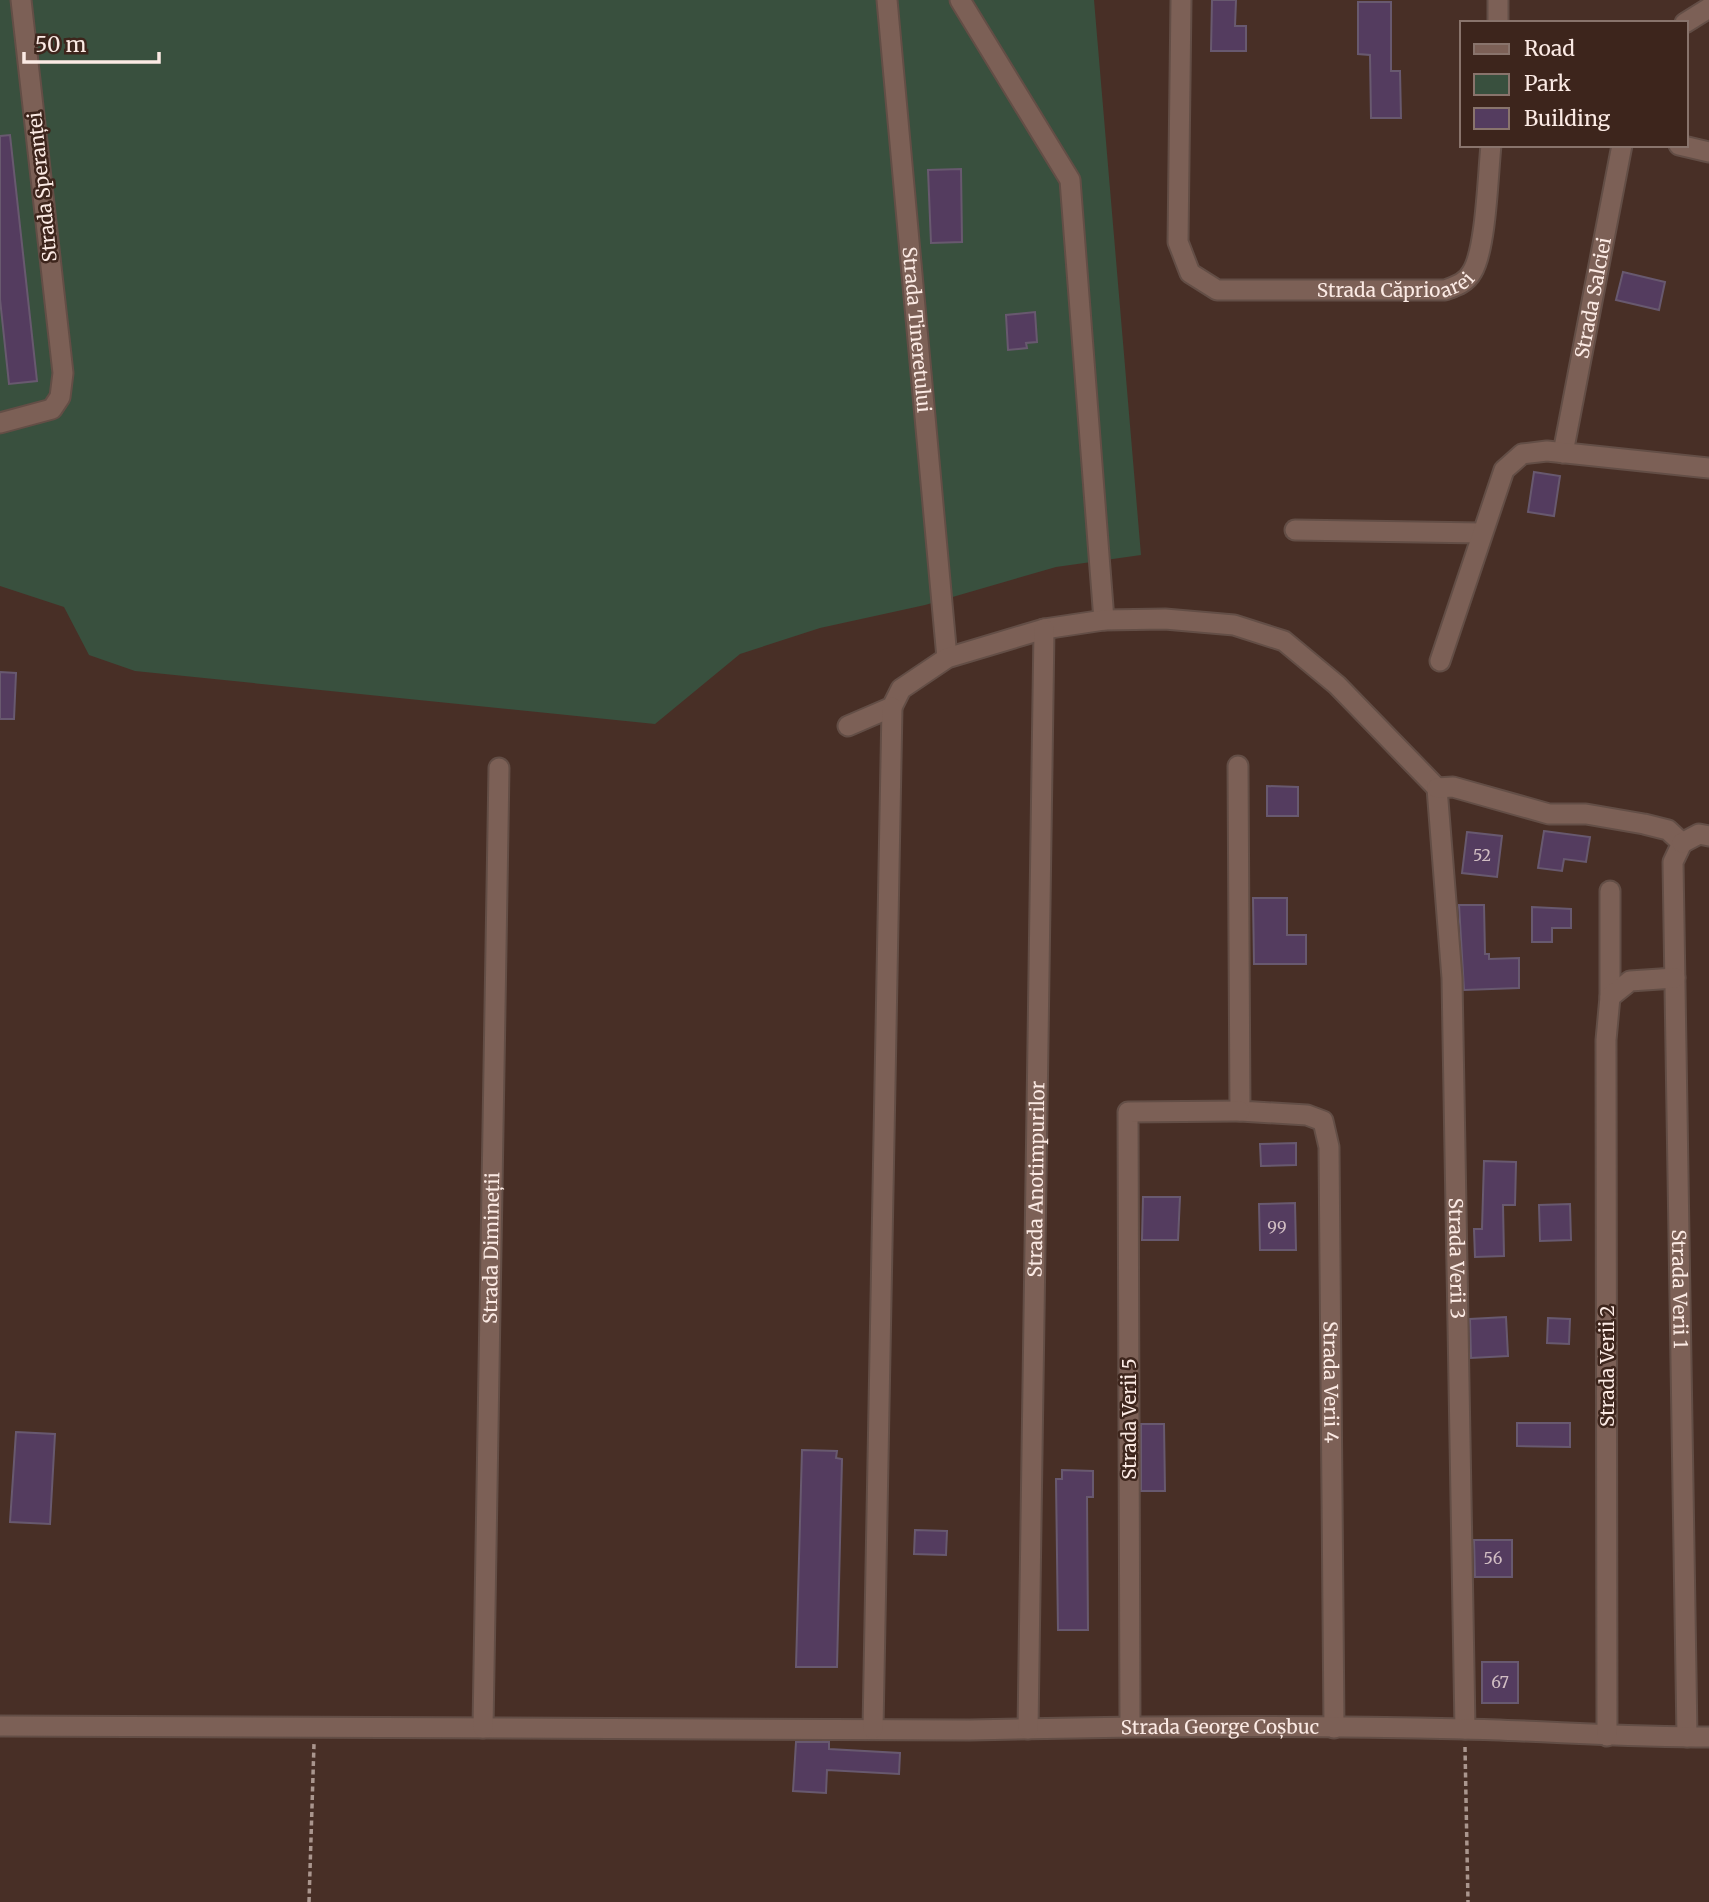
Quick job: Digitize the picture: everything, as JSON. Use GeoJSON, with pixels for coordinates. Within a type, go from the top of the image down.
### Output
{"type":"FeatureCollection","features":[{"type":"Feature","properties":{"kind":"street","name":"Strada Speranței"},"geometry":{"type":"LineString","coordinates":[[0,423],[52,409],[60,397],[63,373],[21,0]]}},
{"type":"Feature","properties":{"kind":"street","name":"Strada Tineretului"},"geometry":{"type":"LineString","coordinates":[[887,0],[947,658]]}},
{"type":"Feature","properties":{"kind":"street"},"geometry":{"type":"LineString","coordinates":[[960,0],[1070,180],[1104,620]]}},
{"type":"Feature","properties":{"kind":"street","name":"Strada Căprioarei"},"geometry":{"type":"LineString","coordinates":[[1181,0],[1178,242],[1190,273],[1217,290],[1445,290],[1462,284],[1473,272],[1479,254],[1491,147]]}},
{"type":"Feature","properties":{"kind":"street"},"geometry":{"type":"LineString","coordinates":[[1498,0],[1498,21]]}},
{"type":"Feature","properties":{"kind":"street"},"geometry":{"type":"LineString","coordinates":[[1688,21],[1709,8]]}},
{"type":"Feature","properties":{"kind":"street","name":"Strada Salciei"},"geometry":{"type":"LineString","coordinates":[[1563,453],[1622,147]]}},
{"type":"Feature","properties":{"kind":"street"},"geometry":{"type":"LineString","coordinates":[[1688,147],[1709,152]]}},
{"type":"Feature","properties":{"kind":"street"},"geometry":{"type":"LineString","coordinates":[[1440,661],[1504,471],[1522,454],[1563,453],[1709,468]]}},
{"type":"Feature","properties":{"kind":"street"},"geometry":{"type":"LineString","coordinates":[[1295,530],[1481,533]]}},
{"type":"Feature","properties":{"kind":"street"},"geometry":{"type":"LineString","coordinates":[[873,1729],[892,708],[901,689],[947,658],[1044,629],[1104,620],[1165,619],[1234,625],[1284,641],[1337,685],[1437,788],[1453,787],[1549,814],[1586,814],[1644,824],[1668,830],[1682,843],[1699,834],[1709,836]]}},
{"type":"Feature","properties":{"kind":"street","name":"Strada Anotimpurilor"},"geometry":{"type":"LineString","coordinates":[[1028,1729],[1044,629]]}},
{"type":"Feature","properties":{"kind":"street"},"geometry":{"type":"LineString","coordinates":[[848,726],[892,708]]}},
{"type":"Feature","properties":{"kind":"street"},"geometry":{"type":"LineString","coordinates":[[1238,766],[1240,1111]]}},
{"type":"Feature","properties":{"kind":"street","name":"Strada Dimineții"},"geometry":{"type":"LineString","coordinates":[[483,1728],[499,768]]}},
{"type":"Feature","properties":{"kind":"street","name":"Strada Verii 3"},"geometry":{"type":"LineString","coordinates":[[1437,788],[1452,978],[1465,1729]]}},
{"type":"Feature","properties":{"kind":"street","name":"Strada Verii 1"},"geometry":{"type":"LineString","coordinates":[[1682,843],[1673,862],[1687,1737]]}},
{"type":"Feature","properties":{"kind":"street","name":"Strada Verii 2"},"geometry":{"type":"LineString","coordinates":[[1607,1736],[1606,1040],[1610,997],[1610,891]]}},
{"type":"Feature","properties":{"kind":"street"},"geometry":{"type":"LineString","coordinates":[[1610,997],[1630,981],[1675,978]]}},
{"type":"Feature","properties":{"kind":"street","name":"Strada Verii 4"},"geometry":{"type":"LineString","coordinates":[[1128,1112],[1240,1111],[1307,1115],[1323,1121],[1329,1147],[1334,1728]]}},
{"type":"Feature","properties":{"kind":"street","name":"Strada Verii 5"},"geometry":{"type":"LineString","coordinates":[[1128,1112],[1130,1726]]}},
{"type":"Feature","properties":{"kind":"street","name":"Strada George Coșbuc"},"geometry":{"type":"LineString","coordinates":[[0,1726],[1028,1729],[1130,1726],[1465,1729],[1607,1736],[1709,1737]]}},
{"type":"Feature","properties":{"kind":"path"},"geometry":{"type":"LineString","coordinates":[[309,1902],[315,1728]]}},
{"type":"Feature","properties":{"kind":"path"},"geometry":{"type":"LineString","coordinates":[[1465,1729],[1468,1902]]}},
{"type":"Feature","properties":{"kind":"green space"},"geometry":{"type":"Polygon","coordinates":[[[0,0],[1094,0],[1141,555],[1056,567],[925,605],[820,628],[740,654],[655,724],[135,671],[89,655],[64,607],[0,586],[0,0]]]}},
{"type":"Feature","properties":{"kind":"building"},"geometry":{"type":"Polygon","coordinates":[[[1212,0],[1236,0],[1235,26],[1246,26],[1246,51],[1211,51],[1212,0]]]}},
{"type":"Feature","properties":{"kind":"building"},"geometry":{"type":"Polygon","coordinates":[[[1358,2],[1391,2],[1391,71],[1400,71],[1401,118],[1371,118],[1370,55],[1358,54],[1358,2]]]}},
{"type":"Feature","properties":{"kind":"building"},"geometry":{"type":"Polygon","coordinates":[[[10,135],[37,381],[9,384],[0,299],[0,136],[10,135]]]}},
{"type":"Feature","properties":{"kind":"building"},"geometry":{"type":"Polygon","coordinates":[[[961,169],[962,242],[931,243],[928,170],[961,169]]]}},
{"type":"Feature","properties":{"kind":"building"},"geometry":{"type":"Polygon","coordinates":[[[1623,272],[1665,282],[1659,310],[1616,300],[1623,272]]]}},
{"type":"Feature","properties":{"kind":"building"},"geometry":{"type":"Polygon","coordinates":[[[1035,312],[1037,342],[1026,343],[1027,348],[1008,350],[1006,315],[1035,312]]]}},
{"type":"Feature","properties":{"kind":"building"},"geometry":{"type":"Polygon","coordinates":[[[1534,472],[1560,476],[1554,516],[1528,512],[1534,472]]]}},
{"type":"Feature","properties":{"kind":"building"},"geometry":{"type":"Polygon","coordinates":[[[0,672],[16,673],[14,719],[0,719],[0,672]]]}},
{"type":"Feature","properties":{"kind":"building"},"geometry":{"type":"Polygon","coordinates":[[[1267,786],[1298,787],[1298,816],[1267,816],[1267,786]]]}},
{"type":"Feature","properties":{"kind":"building"},"geometry":{"type":"Polygon","coordinates":[[[1544,831],[1590,837],[1586,862],[1564,859],[1562,871],[1538,868],[1544,831]]]}},
{"type":"Feature","properties":{"kind":"building"},"geometry":{"type":"Polygon","coordinates":[[[1467,832],[1502,836],[1497,877],[1462,873],[1467,832]]]}},
{"type":"Feature","properties":{"kind":"building"},"geometry":{"type":"Polygon","coordinates":[[[1253,898],[1287,898],[1287,935],[1306,935],[1306,964],[1254,964],[1253,898]]]}},
{"type":"Feature","properties":{"kind":"building"},"geometry":{"type":"Polygon","coordinates":[[[1459,905],[1484,905],[1485,954],[1489,954],[1489,959],[1519,958],[1519,988],[1464,990],[1459,905]]]}},
{"type":"Feature","properties":{"kind":"building"},"geometry":{"type":"Polygon","coordinates":[[[1532,907],[1571,909],[1571,928],[1552,928],[1552,942],[1532,942],[1532,907]]]}},
{"type":"Feature","properties":{"kind":"building"},"geometry":{"type":"Polygon","coordinates":[[[1296,1143],[1296,1165],[1261,1166],[1260,1144],[1296,1143]]]}},
{"type":"Feature","properties":{"kind":"building"},"geometry":{"type":"Polygon","coordinates":[[[1484,1161],[1516,1162],[1515,1205],[1503,1205],[1504,1256],[1475,1257],[1474,1229],[1482,1229],[1484,1161]]]}},
{"type":"Feature","properties":{"kind":"building"},"geometry":{"type":"Polygon","coordinates":[[[1143,1197],[1180,1197],[1178,1240],[1142,1240],[1143,1197]]]}},
{"type":"Feature","properties":{"kind":"building"},"geometry":{"type":"Polygon","coordinates":[[[1295,1203],[1296,1250],[1260,1250],[1259,1204],[1295,1203]]]}},
{"type":"Feature","properties":{"kind":"building"},"geometry":{"type":"Polygon","coordinates":[[[1570,1204],[1571,1240],[1540,1241],[1539,1205],[1570,1204]]]}},
{"type":"Feature","properties":{"kind":"building"},"geometry":{"type":"Polygon","coordinates":[[[1506,1317],[1508,1356],[1471,1358],[1470,1319],[1506,1317]]]}},
{"type":"Feature","properties":{"kind":"building"},"geometry":{"type":"Polygon","coordinates":[[[1548,1318],[1570,1319],[1569,1344],[1547,1343],[1548,1318]]]}},
{"type":"Feature","properties":{"kind":"building"},"geometry":{"type":"Polygon","coordinates":[[[1517,1423],[1570,1423],[1570,1447],[1517,1446],[1517,1423]]]}},
{"type":"Feature","properties":{"kind":"building"},"geometry":{"type":"Polygon","coordinates":[[[1141,1424],[1164,1424],[1165,1491],[1141,1491],[1141,1424]]]}},
{"type":"Feature","properties":{"kind":"building"},"geometry":{"type":"Polygon","coordinates":[[[16,1432],[55,1434],[50,1524],[10,1522],[16,1432]]]}},
{"type":"Feature","properties":{"kind":"building"},"geometry":{"type":"Polygon","coordinates":[[[802,1450],[837,1451],[836,1458],[842,1459],[837,1667],[796,1667],[802,1450]]]}},
{"type":"Feature","properties":{"kind":"building"},"geometry":{"type":"Polygon","coordinates":[[[1062,1470],[1093,1471],[1093,1497],[1087,1497],[1088,1630],[1058,1630],[1056,1479],[1062,1479],[1062,1470]]]}},
{"type":"Feature","properties":{"kind":"building"},"geometry":{"type":"Polygon","coordinates":[[[915,1530],[947,1531],[946,1555],[914,1554],[915,1530]]]}},
{"type":"Feature","properties":{"kind":"building"},"geometry":{"type":"Polygon","coordinates":[[[1474,1540],[1512,1540],[1512,1577],[1475,1577],[1474,1540]]]}},
{"type":"Feature","properties":{"kind":"building"},"geometry":{"type":"Polygon","coordinates":[[[1482,1662],[1518,1662],[1518,1703],[1482,1703],[1482,1662]]]}},
{"type":"Feature","properties":{"kind":"building"},"geometry":{"type":"Polygon","coordinates":[[[796,1742],[829,1742],[829,1749],[900,1753],[899,1774],[827,1770],[826,1793],[793,1791],[796,1742]]]}}]}
